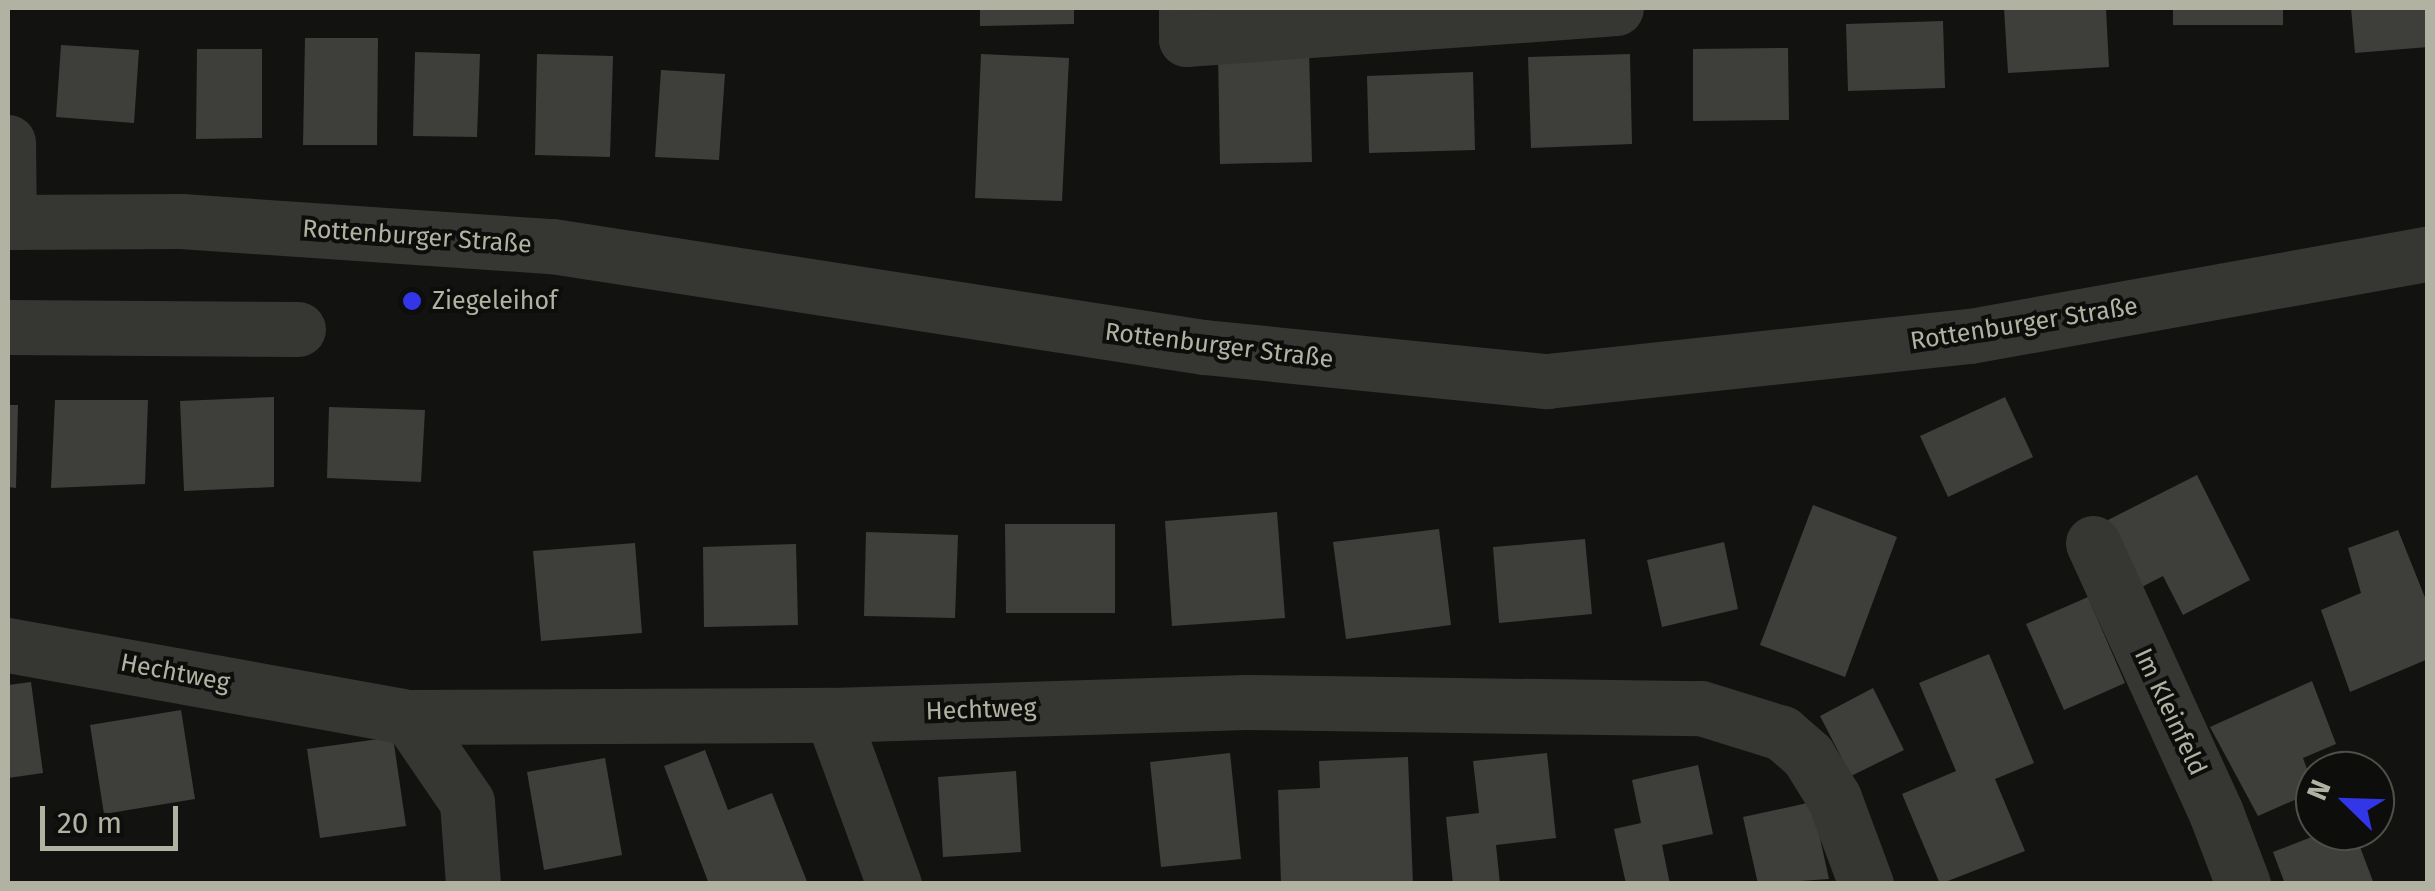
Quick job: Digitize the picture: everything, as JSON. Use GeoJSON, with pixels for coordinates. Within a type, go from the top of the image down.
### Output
{"type":"FeatureCollection","features":[{"type":"Feature","properties":{"kind":"street"},"geometry":{"type":"LineString","coordinates":[[1186,23],[1616,8]]}},
{"type":"Feature","properties":{"kind":"street"},"geometry":{"type":"LineString","coordinates":[[8,142],[8,222]]}},
{"type":"Feature","properties":{"kind":"street","name":"Rottenburger Straße"},"geometry":{"type":"LineString","coordinates":[[8,222],[181,221],[552,246],[1204,347],[1547,381],[1970,336],[2428,254]]}},
{"type":"Feature","properties":{"kind":"street"},"geometry":{"type":"LineString","coordinates":[[8,327],[298,329]]}},
{"type":"Feature","properties":{"kind":"street","name":"Im Kleinfeld"},"geometry":{"type":"LineString","coordinates":[[2093,543],[2216,813],[2243,884]]}},
{"type":"Feature","properties":{"kind":"street","name":"Hechtweg"},"geometry":{"type":"LineString","coordinates":[[8,644],[409,717],[832,715],[1246,702],[1702,708],[1782,733],[1808,756],[1834,798],[1866,884]]}},
{"type":"Feature","properties":{"kind":"street"},"geometry":{"type":"LineString","coordinates":[[832,715],[894,884]]}},
{"type":"Feature","properties":{"kind":"street"},"geometry":{"type":"LineString","coordinates":[[409,717],[467,802],[474,884]]}},
{"type":"Feature","properties":{"kind":"building"},"geometry":{"type":"Polygon","coordinates":[[[980,8],[1074,8],[1074,24],[980,26],[980,8]]]}},
{"type":"Feature","properties":{"kind":"building"},"geometry":{"type":"Polygon","coordinates":[[[2004,8],[2106,8],[2109,67],[2008,73],[2004,8]]]}},
{"type":"Feature","properties":{"kind":"building"},"geometry":{"type":"Polygon","coordinates":[[[2173,8],[2283,8],[2283,25],[2173,25],[2173,8]]]}},
{"type":"Feature","properties":{"kind":"building"},"geometry":{"type":"Polygon","coordinates":[[[2351,8],[2428,8],[2428,47],[2355,53],[2351,8]]]}},
{"type":"Feature","properties":{"kind":"building"},"geometry":{"type":"Polygon","coordinates":[[[1943,21],[1945,88],[1848,91],[1846,24],[1943,21]]]}},
{"type":"Feature","properties":{"kind":"building"},"geometry":{"type":"Polygon","coordinates":[[[305,38],[378,38],[377,145],[303,145],[305,38]]]}},
{"type":"Feature","properties":{"kind":"building"},"geometry":{"type":"Polygon","coordinates":[[[61,45],[139,50],[134,123],[56,117],[61,45]]]}},
{"type":"Feature","properties":{"kind":"building"},"geometry":{"type":"Polygon","coordinates":[[[1788,48],[1789,120],[1693,121],[1693,49],[1788,48]]]}},
{"type":"Feature","properties":{"kind":"building"},"geometry":{"type":"Polygon","coordinates":[[[197,49],[262,49],[262,138],[196,139],[197,49]]]}},
{"type":"Feature","properties":{"kind":"building"},"geometry":{"type":"Polygon","coordinates":[[[415,52],[480,54],[477,137],[413,136],[415,52]]]}},
{"type":"Feature","properties":{"kind":"building"},"geometry":{"type":"Polygon","coordinates":[[[1309,52],[1312,162],[1220,164],[1218,54],[1309,52]]]}},
{"type":"Feature","properties":{"kind":"building"},"geometry":{"type":"Polygon","coordinates":[[[537,54],[613,56],[610,157],[535,155],[537,54]]]}},
{"type":"Feature","properties":{"kind":"building"},"geometry":{"type":"Polygon","coordinates":[[[981,54],[1069,58],[1062,201],[975,198],[981,54]]]}},
{"type":"Feature","properties":{"kind":"building"},"geometry":{"type":"Polygon","coordinates":[[[1630,54],[1632,144],[1531,148],[1528,57],[1630,54]]]}},
{"type":"Feature","properties":{"kind":"building"},"geometry":{"type":"Polygon","coordinates":[[[661,70],[725,74],[719,160],[655,157],[661,70]]]}},
{"type":"Feature","properties":{"kind":"building"},"geometry":{"type":"Polygon","coordinates":[[[1473,72],[1475,150],[1369,153],[1367,76],[1473,72]]]}},
{"type":"Feature","properties":{"kind":"building"},"geometry":{"type":"Polygon","coordinates":[[[274,397],[274,487],[184,491],[180,401],[274,397]]]}},
{"type":"Feature","properties":{"kind":"building"},"geometry":{"type":"Polygon","coordinates":[[[2005,397],[2033,457],[1948,497],[1920,436],[2005,397]]]}},
{"type":"Feature","properties":{"kind":"building"},"geometry":{"type":"Polygon","coordinates":[[[55,400],[148,400],[145,484],[51,488],[55,400]]]}},
{"type":"Feature","properties":{"kind":"building"},"geometry":{"type":"Polygon","coordinates":[[[8,405],[18,405],[16,488],[8,487],[8,405]]]}},
{"type":"Feature","properties":{"kind":"building"},"geometry":{"type":"Polygon","coordinates":[[[329,407],[425,410],[421,482],[327,478],[329,407]]]}},
{"type":"Feature","properties":{"kind":"building"},"geometry":{"type":"Polygon","coordinates":[[[2197,475],[2250,580],[2183,615],[2163,576],[2134,591],[2100,524],[2197,475]]]}},
{"type":"Feature","properties":{"kind":"building"},"geometry":{"type":"Polygon","coordinates":[[[1813,505],[1897,537],[1845,677],[1760,645],[1813,505]]]}},
{"type":"Feature","properties":{"kind":"building"},"geometry":{"type":"Polygon","coordinates":[[[1277,512],[1285,618],[1172,626],[1165,521],[1277,512]]]}},
{"type":"Feature","properties":{"kind":"building"},"geometry":{"type":"Polygon","coordinates":[[[1005,524],[1115,524],[1115,613],[1006,613],[1005,524]]]}},
{"type":"Feature","properties":{"kind":"building"},"geometry":{"type":"Polygon","coordinates":[[[1439,529],[1451,625],[1346,639],[1333,542],[1439,529]]]}},
{"type":"Feature","properties":{"kind":"building"},"geometry":{"type":"Polygon","coordinates":[[[2398,530],[2428,605],[2428,659],[2350,692],[2321,610],[2361,593],[2348,548],[2398,530]]]}},
{"type":"Feature","properties":{"kind":"building"},"geometry":{"type":"Polygon","coordinates":[[[866,532],[958,535],[955,618],[864,616],[866,532]]]}},
{"type":"Feature","properties":{"kind":"building"},"geometry":{"type":"Polygon","coordinates":[[[1585,539],[1592,614],[1499,623],[1493,547],[1585,539]]]}},
{"type":"Feature","properties":{"kind":"building"},"geometry":{"type":"Polygon","coordinates":[[[1724,542],[1738,609],[1662,627],[1647,560],[1724,542]]]}},
{"type":"Feature","properties":{"kind":"building"},"geometry":{"type":"Polygon","coordinates":[[[635,543],[642,633],[541,641],[533,551],[635,543]]]}},
{"type":"Feature","properties":{"kind":"building"},"geometry":{"type":"Polygon","coordinates":[[[796,544],[798,625],[704,627],[703,547],[796,544]]]}},
{"type":"Feature","properties":{"kind":"building"},"geometry":{"type":"Polygon","coordinates":[[[2088,597],[2125,683],[2064,710],[2026,624],[2088,597]]]}},
{"type":"Feature","properties":{"kind":"building"},"geometry":{"type":"Polygon","coordinates":[[[1989,654],[2034,763],[1995,779],[2025,851],[1940,884],[1902,794],[1956,771],[1919,683],[1989,654]]]}},
{"type":"Feature","properties":{"kind":"building"},"geometry":{"type":"Polygon","coordinates":[[[2312,681],[2336,744],[2320,751],[2295,751],[2295,800],[2258,816],[2210,727],[2312,681]]]}},
{"type":"Feature","properties":{"kind":"building"},"geometry":{"type":"Polygon","coordinates":[[[31,682],[43,773],[8,778],[8,685],[31,682]]]}},
{"type":"Feature","properties":{"kind":"building"},"geometry":{"type":"Polygon","coordinates":[[[1873,688],[1904,750],[1851,776],[1820,716],[1873,688]]]}},
{"type":"Feature","properties":{"kind":"building"},"geometry":{"type":"Polygon","coordinates":[[[181,710],[195,799],[104,814],[90,725],[181,710]]]}},
{"type":"Feature","properties":{"kind":"building"},"geometry":{"type":"Polygon","coordinates":[[[393,737],[406,826],[320,838],[307,749],[393,737]]]}},
{"type":"Feature","properties":{"kind":"building"},"geometry":{"type":"Polygon","coordinates":[[[705,750],[728,810],[772,793],[808,884],[709,884],[664,766],[705,750]]]}},
{"type":"Feature","properties":{"kind":"building"},"geometry":{"type":"Polygon","coordinates":[[[1230,753],[1241,859],[1161,867],[1150,762],[1230,753]]]}},
{"type":"Feature","properties":{"kind":"building"},"geometry":{"type":"Polygon","coordinates":[[[1547,753],[1556,838],[1496,845],[1500,884],[1453,884],[1446,817],[1479,813],[1473,761],[1547,753]]]}},
{"type":"Feature","properties":{"kind":"building"},"geometry":{"type":"Polygon","coordinates":[[[1408,757],[1413,884],[1281,884],[1278,790],[1320,788],[1319,761],[1408,757]]]}},
{"type":"Feature","properties":{"kind":"building"},"geometry":{"type":"Polygon","coordinates":[[[605,758],[622,855],[544,870],[527,772],[605,758]]]}},
{"type":"Feature","properties":{"kind":"building"},"geometry":{"type":"Polygon","coordinates":[[[1698,765],[1713,834],[1662,845],[1670,884],[1626,884],[1614,829],[1641,823],[1632,780],[1698,765]]]}},
{"type":"Feature","properties":{"kind":"building"},"geometry":{"type":"Polygon","coordinates":[[[1016,771],[1021,852],[943,857],[938,777],[1016,771]]]}},
{"type":"Feature","properties":{"kind":"building"},"geometry":{"type":"Polygon","coordinates":[[[1812,802],[1829,879],[1758,884],[1743,817],[1812,802]]]}},
{"type":"Feature","properties":{"kind":"building"},"geometry":{"type":"Polygon","coordinates":[[[2295,843],[2295,851],[2362,851],[2374,884],[2285,884],[2273,852],[2295,843]]]}},
{"type":"Feature","properties":{"kind":"place","name":"Ziegeleihof"},"geometry":{"type":"Point","coordinates":[412,301]}}]}
